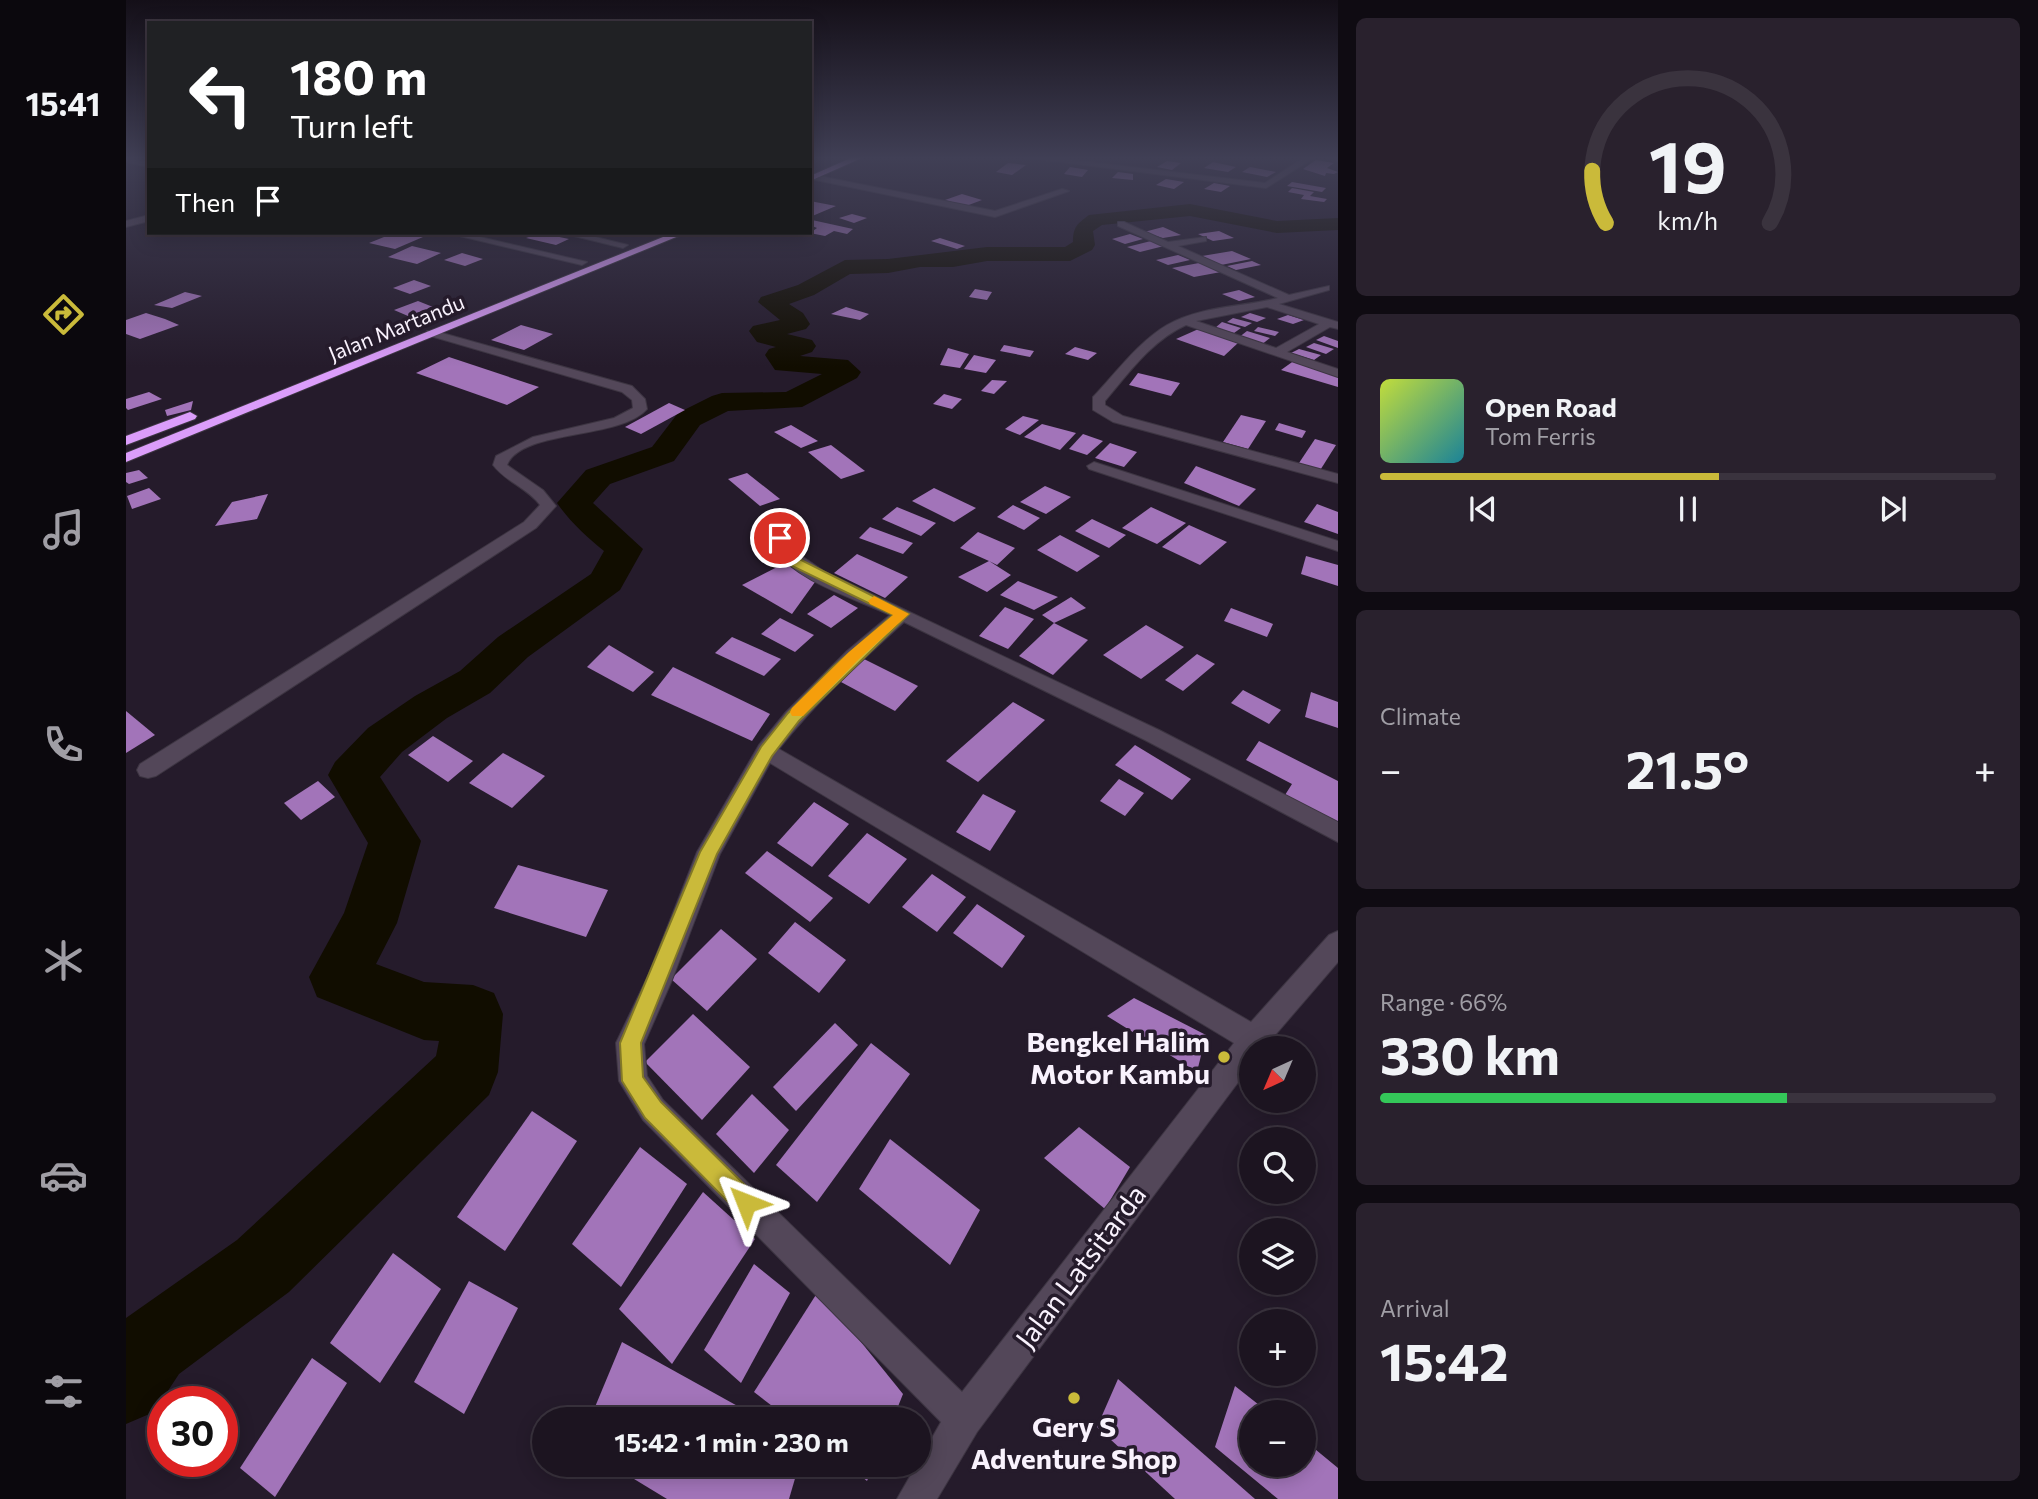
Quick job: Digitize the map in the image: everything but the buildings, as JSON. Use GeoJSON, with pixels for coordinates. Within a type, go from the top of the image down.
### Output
{"type":"FeatureCollection","features":[{"type":"Feature","properties":{"kind":"highway","name":"Jalan Martandu"},"geometry":{"type":"LineString","coordinates":[[352,352],[649,235]]}},
{"type":"Feature","properties":{"kind":"highway","name":"Jalan Martandu"},"geometry":{"type":"LineString","coordinates":[[126,458],[676,235]]}},
{"type":"Feature","properties":{"kind":"highway"},"geometry":{"type":"LineString","coordinates":[[126,441],[201,412]]}},
{"type":"Feature","properties":{"kind":"street"},"geometry":{"type":"LineString","coordinates":[[1128,227],[1288,298]]}},
{"type":"Feature","properties":{"kind":"street"},"geometry":{"type":"LineString","coordinates":[[461,235],[582,262]]}},
{"type":"Feature","properties":{"kind":"street"},"geometry":{"type":"LineString","coordinates":[[577,235],[623,245]]}},
{"type":"Feature","properties":{"kind":"street"},"geometry":{"type":"LineString","coordinates":[[605,235],[634,241]]}},
{"type":"Feature","properties":{"kind":"street"},"geometry":{"type":"LineString","coordinates":[[1170,244],[1203,239]]}},
{"type":"Feature","properties":{"kind":"street"},"geometry":{"type":"LineString","coordinates":[[1325,288],[1267,304],[1186,321],[1156,339],[1098,400],[1101,411],[1118,419],[1338,479]]}},
{"type":"Feature","properties":{"kind":"street"},"geometry":{"type":"LineString","coordinates":[[1267,304],[1334,325]]}},
{"type":"Feature","properties":{"kind":"street"},"geometry":{"type":"LineString","coordinates":[[1186,321],[1338,373]]}},
{"type":"Feature","properties":{"kind":"street"},"geometry":{"type":"LineString","coordinates":[[1277,352],[1334,325]]}},
{"type":"Feature","properties":{"kind":"street"},"geometry":{"type":"LineString","coordinates":[[148,770],[543,514],[548,506],[544,499],[500,465],[501,458],[509,452],[555,435],[627,419],[640,409],[638,399],[627,389],[431,333]]}},
{"type":"Feature","properties":{"kind":"street"},"geometry":{"type":"LineString","coordinates":[[1094,466],[1338,546]]}},
{"type":"Feature","properties":{"kind":"street"},"geometry":{"type":"LineString","coordinates":[[786,525],[779,547],[787,556],[814,572],[1152,735],[1338,833]]}},
{"type":"Feature","properties":{"kind":"street"},"geometry":{"type":"LineString","coordinates":[[902,614],[793,717],[766,751],[709,852],[630,1043],[633,1081],[653,1110],[964,1419]]}},
{"type":"Feature","properties":{"kind":"street"},"geometry":{"type":"LineString","coordinates":[[766,751],[1249,1036]]}},
{"type":"Feature","properties":{"kind":"street","name":"Jalan Latsitarda"},"geometry":{"type":"LineString","coordinates":[[1257,1036],[1338,943]]}},
{"type":"Feature","properties":{"kind":"street","name":"Jalan Latsitarda"},"geometry":{"type":"LineString","coordinates":[[916,1499],[964,1419],[1239,1059]]}},
{"type":"Feature","properties":{"kind":"waterway"},"geometry":{"type":"LineString","coordinates":[[126,1384],[152,1347],[263,1266],[466,1072],[473,1014],[424,1011],[338,977],[369,923],[395,841],[352,775],[385,740],[431,707],[475,682],[513,647],[606,582],[624,549],[592,523],[574,503],[598,477],[663,454],[689,419],[722,402],[792,401],[847,372],[838,366],[785,364],[779,355],[803,346],[766,336],[762,331],[797,324],[794,318],[770,302],[806,290],[845,267],[888,266],[920,260],[953,260],[987,254],[1070,254],[1084,245],[1083,229],[1086,227]]}},
{"type":"Feature","properties":{"kind":"slow traffic"},"geometry":{"type":"LineString","coordinates":[[798,712],[854,656],[902,614],[874,601]]}},
{"type":"Feature","properties":{"kind":"place","name":"Bengkel Halim Motor Kambu"},"geometry":{"type":"Point","coordinates":[1224,1057]}},
{"type":"Feature","properties":{"kind":"place","name":"Gery S Adventure Shop"},"geometry":{"type":"Point","coordinates":[1074,1398]}},
{"type":"Feature","properties":{"kind":"route"},"geometry":{"type":"LineString","coordinates":[[746,1203],[653,1110],[633,1081],[630,1043],[659,980],[709,852],[766,751],[793,717],[838,671],[902,614],[797,563],[779,547],[780,538]]}}]}
